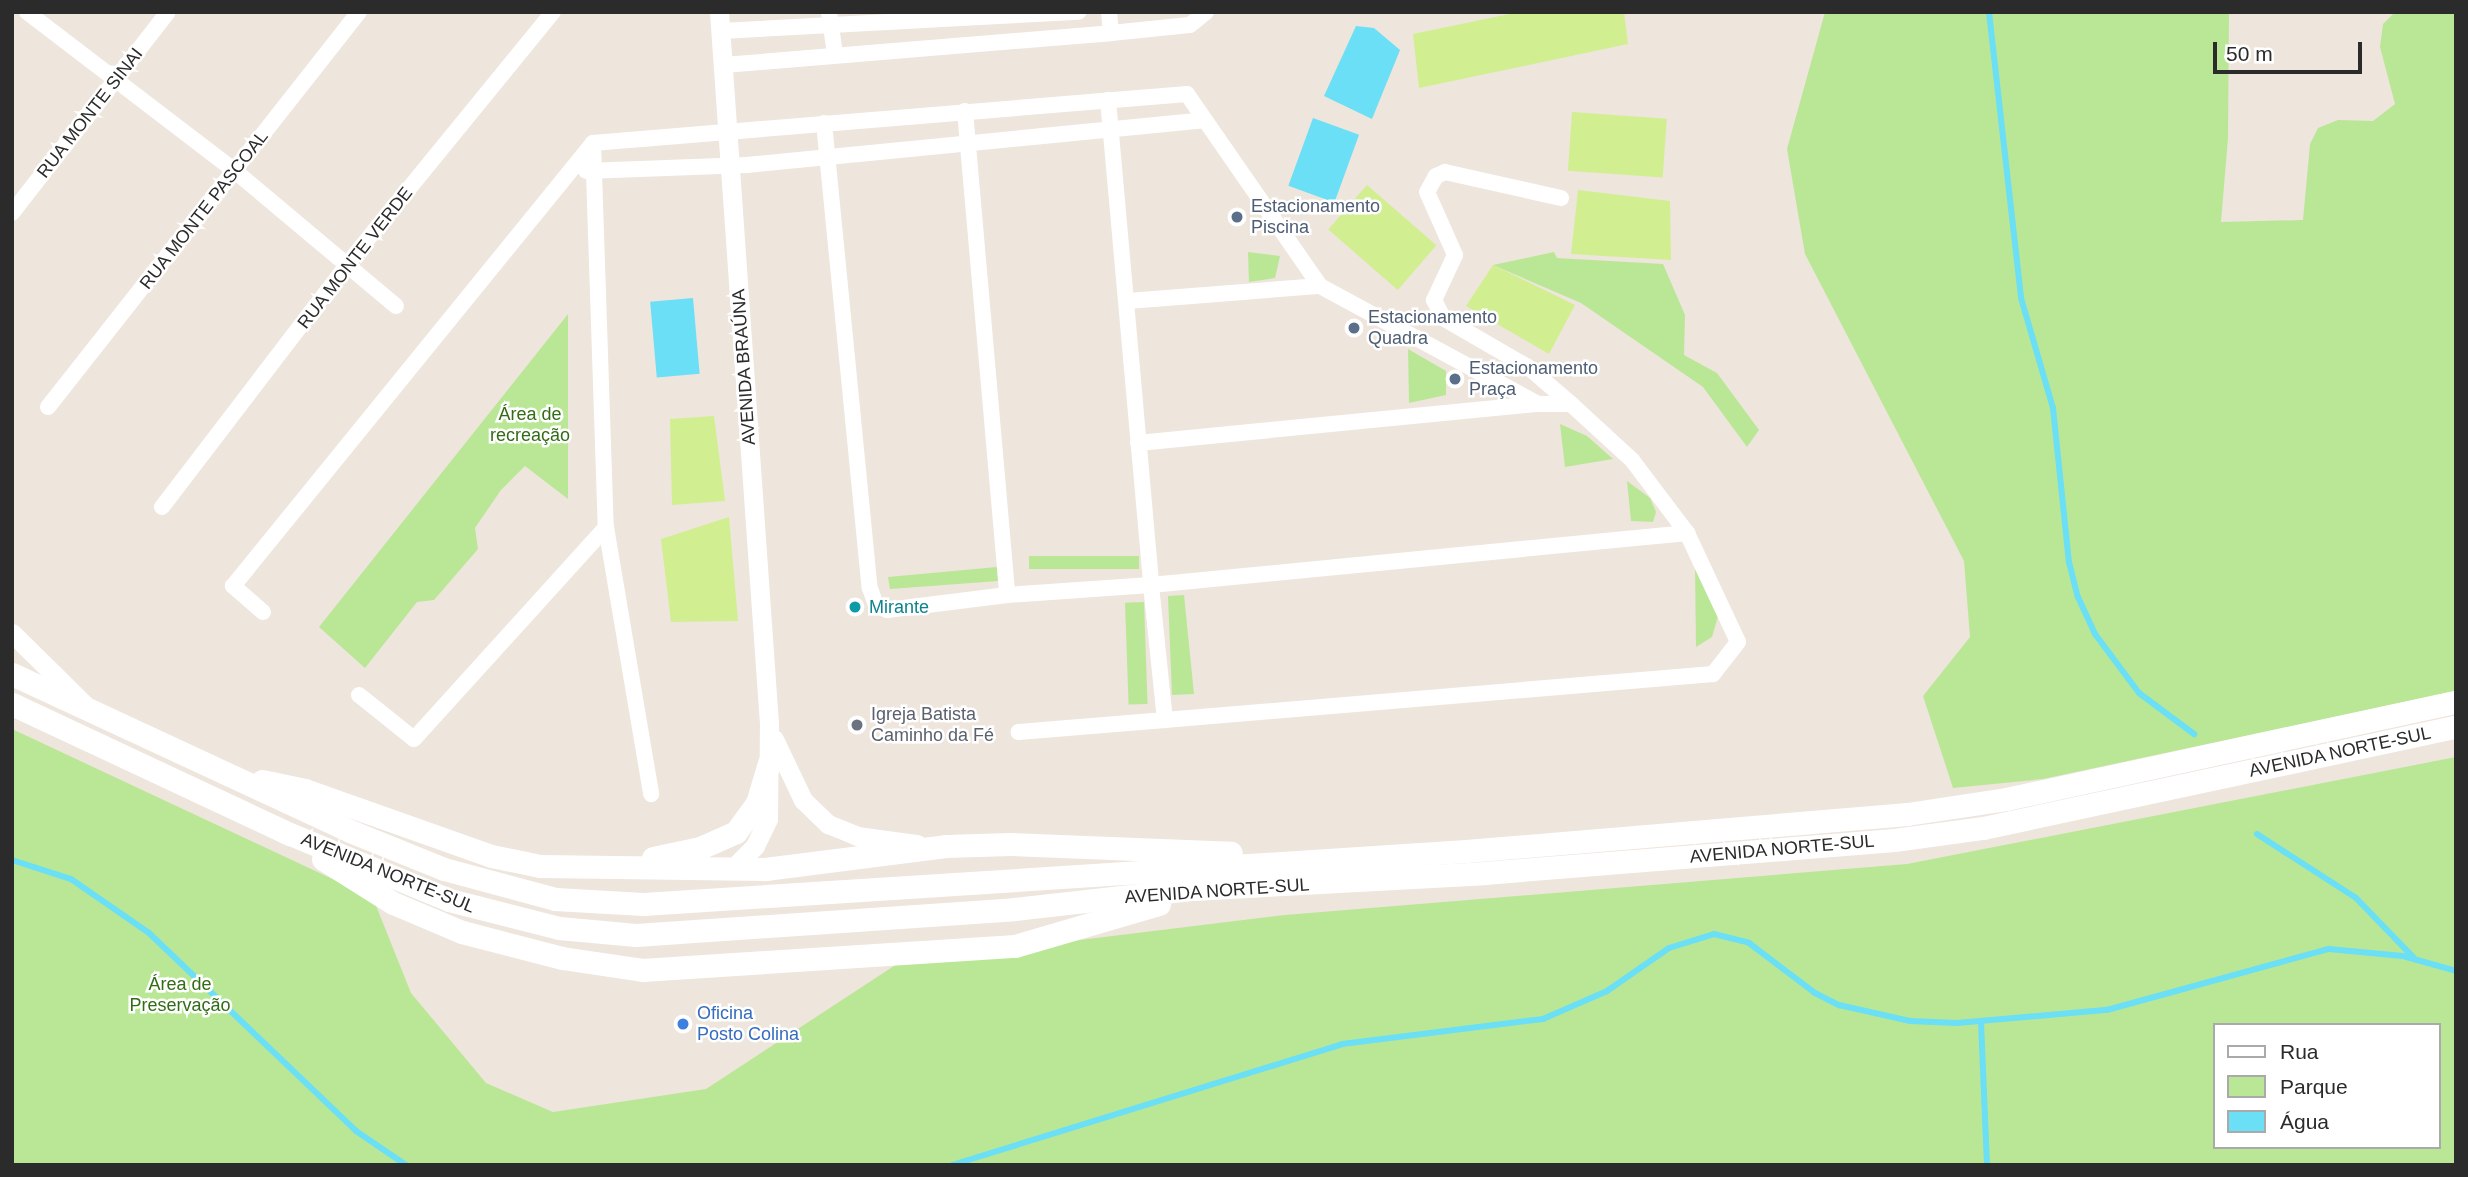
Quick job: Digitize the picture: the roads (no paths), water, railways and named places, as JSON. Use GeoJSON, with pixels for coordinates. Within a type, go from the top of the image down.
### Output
{"type":"FeatureCollection","features":[{"type":"Feature","properties":{"kind":"main road","name":"AVENIDA NORTE-SUL"},"geometry":{"type":"LineString","coordinates":[[12,674],[350,831],[486,884],[555,900],[623,904],[1310,860],[1921,812],[2018,796],[2456,702]]}},
{"type":"Feature","properties":{"kind":"main road","name":"AVENIDA NORTE-SUL"},"geometry":{"type":"LineString","coordinates":[[12,704],[401,883],[486,912],[559,928],[622,934],[1033,907],[1905,839],[1983,828],[2456,727]]}},
{"type":"Feature","properties":{"kind":"main road"},"geometry":{"type":"LineString","coordinates":[[576,868],[672,855],[724,839],[747,822],[769,764]]}},
{"type":"Feature","properties":{"kind":"main road"},"geometry":{"type":"LineString","coordinates":[[221,772],[305,790],[491,856],[576,868],[822,865],[946,846],[987,845],[1172,848],[1310,860]]}},
{"type":"Feature","properties":{"kind":"main road"},"geometry":{"type":"LineString","coordinates":[[290,834],[358,885],[425,919],[509,946],[642,970],[1015,946],[1224,890]]}},
{"type":"Feature","properties":{"kind":"main road"},"geometry":{"type":"LineString","coordinates":[[962,950],[980,938],[1025,931],[1033,922],[1029,867],[1018,856],[987,845]]}},
{"type":"Feature","properties":{"kind":"main road"},"geometry":{"type":"LineString","coordinates":[[642,970],[622,957],[625,888],[636,879],[703,877],[733,868]]}},
{"type":"Feature","properties":{"kind":"street"},"geometry":{"type":"LineString","coordinates":[[27,12],[235,171],[349,262],[396,306]]}},
{"type":"Feature","properties":{"kind":"street","name":"RUA MONTE SINAI"},"geometry":{"type":"LineString","coordinates":[[12,213],[168,12]]}},
{"type":"Feature","properties":{"kind":"street","name":"RUA MONTE PASCOAL"},"geometry":{"type":"LineString","coordinates":[[48,407],[359,12]]}},
{"type":"Feature","properties":{"kind":"street","name":"RUA MONTE VERDE"},"geometry":{"type":"LineString","coordinates":[[162,507],[349,262],[553,12]]}},
{"type":"Feature","properties":{"kind":"street"},"geometry":{"type":"LineString","coordinates":[[720,22],[1078,12]]}},
{"type":"Feature","properties":{"kind":"street"},"geometry":{"type":"LineString","coordinates":[[1109,12],[1111,33]]}},
{"type":"Feature","properties":{"kind":"street"},"geometry":{"type":"LineString","coordinates":[[724,65],[1111,33],[1189,24],[1206,12]]}},
{"type":"Feature","properties":{"kind":"street"},"geometry":{"type":"LineString","coordinates":[[962,15],[965,44]]}},
{"type":"Feature","properties":{"kind":"street"},"geometry":{"type":"LineString","coordinates":[[830,18],[835,54]]}},
{"type":"Feature","properties":{"kind":"street","name":"AVENIDA BRAÚNA"},"geometry":{"type":"LineString","coordinates":[[720,22],[769,723],[768,819],[755,846],[733,868]]}},
{"type":"Feature","properties":{"kind":"street"},"geometry":{"type":"LineString","coordinates":[[262,612],[233,586],[569,169],[593,144],[1187,94],[1320,286],[1538,404]]}},
{"type":"Feature","properties":{"kind":"street"},"geometry":{"type":"LineString","coordinates":[[1108,100],[1165,720]]}},
{"type":"Feature","properties":{"kind":"street"},"geometry":{"type":"LineString","coordinates":[[965,111],[1007,595]]}},
{"type":"Feature","properties":{"kind":"street"},"geometry":{"type":"LineString","coordinates":[[569,169],[594,172],[731,165],[1204,120]]}},
{"type":"Feature","properties":{"kind":"street"},"geometry":{"type":"LineString","coordinates":[[824,123],[870,588],[876,605],[887,610],[1007,595],[1151,585],[1687,533]]}},
{"type":"Feature","properties":{"kind":"street"},"geometry":{"type":"LineString","coordinates":[[593,144],[606,527],[651,794]]}},
{"type":"Feature","properties":{"kind":"street"},"geometry":{"type":"LineString","coordinates":[[1018,732],[1713,674],[1738,642],[1687,533],[1632,460],[1528,367],[1443,318],[1434,300],[1455,255],[1427,192],[1436,176],[1445,172],[1561,198]]}},
{"type":"Feature","properties":{"kind":"street"},"geometry":{"type":"LineString","coordinates":[[1128,301],[1320,286]]}},
{"type":"Feature","properties":{"kind":"street"},"geometry":{"type":"LineString","coordinates":[[1138,443],[1538,404],[1571,404]]}},
{"type":"Feature","properties":{"kind":"street"},"geometry":{"type":"LineString","coordinates":[[359,695],[414,739],[606,527]]}},
{"type":"Feature","properties":{"kind":"street"},"geometry":{"type":"LineString","coordinates":[[12,634],[91,711]]}},
{"type":"Feature","properties":{"kind":"street","name":"AVENIDA BRAÚNA"},"geometry":{"type":"LineString","coordinates":[[769,723],[794,784],[814,813],[828,824],[858,836],[946,846]]}},
{"type":"Feature","properties":{"kind":"water"},"geometry":{"type":"Polygon","coordinates":[[[1356,26],[1374,28],[1400,50],[1372,119],[1324,96],[1356,26]]]}},
{"type":"Feature","properties":{"kind":"water"},"geometry":{"type":"Polygon","coordinates":[[[1313,118],[1359,135],[1334,202],[1288,186],[1313,118]]]}},
{"type":"Feature","properties":{"kind":"water"},"geometry":{"type":"Polygon","coordinates":[[[693,298],[700,374],[657,377],[650,302],[693,298]]]}},
{"type":"Feature","properties":{"kind":"waterway"},"geometry":{"type":"LineString","coordinates":[[1989,12],[2021,298],[2053,408],[2069,562],[2078,597],[2095,634],[2139,693],[2194,734]]}},
{"type":"Feature","properties":{"kind":"waterway"},"geometry":{"type":"LineString","coordinates":[[2257,834],[2356,898],[2414,958]]}},
{"type":"Feature","properties":{"kind":"waterway"},"geometry":{"type":"LineString","coordinates":[[12,860],[71,879],[149,933],[356,1131],[406,1165]]}},
{"type":"Feature","properties":{"kind":"waterway"},"geometry":{"type":"LineString","coordinates":[[952,1165],[1342,1044],[1543,1019],[1607,991],[1669,948],[1714,934],[1749,943],[1815,993],[1839,1005],[1910,1021],[1957,1023],[2107,1010],[2329,949],[2403,956],[2456,971]]}},
{"type":"Feature","properties":{"kind":"waterway"},"geometry":{"type":"LineString","coordinates":[[1981,1022],[1987,1165]]}},
{"type":"Feature","properties":{"kind":"place","name":"Estacionamento Piscina"},"geometry":{"type":"Point","coordinates":[1237,217]}},
{"type":"Feature","properties":{"kind":"place","name":"Estacionamento Quadra"},"geometry":{"type":"Point","coordinates":[1354,328]}},
{"type":"Feature","properties":{"kind":"place","name":"Estacionamento Praça"},"geometry":{"type":"Point","coordinates":[1455,379]}},
{"type":"Feature","properties":{"kind":"place","name":"Mirante"},"geometry":{"type":"Point","coordinates":[855,607]}},
{"type":"Feature","properties":{"kind":"place","name":"Igreja Batista Caminho da Fé"},"geometry":{"type":"Point","coordinates":[857,725]}},
{"type":"Feature","properties":{"kind":"place","name":"Oficina Posto Colina"},"geometry":{"type":"Point","coordinates":[683,1024]}},
{"type":"Feature","properties":{"kind":"park label","name":"Área de recreação"},"geometry":{"type":"Point","coordinates":[530,425]}},
{"type":"Feature","properties":{"kind":"park label","name":"Área de Preservação"},"geometry":{"type":"Point","coordinates":[180,995]}}]}
